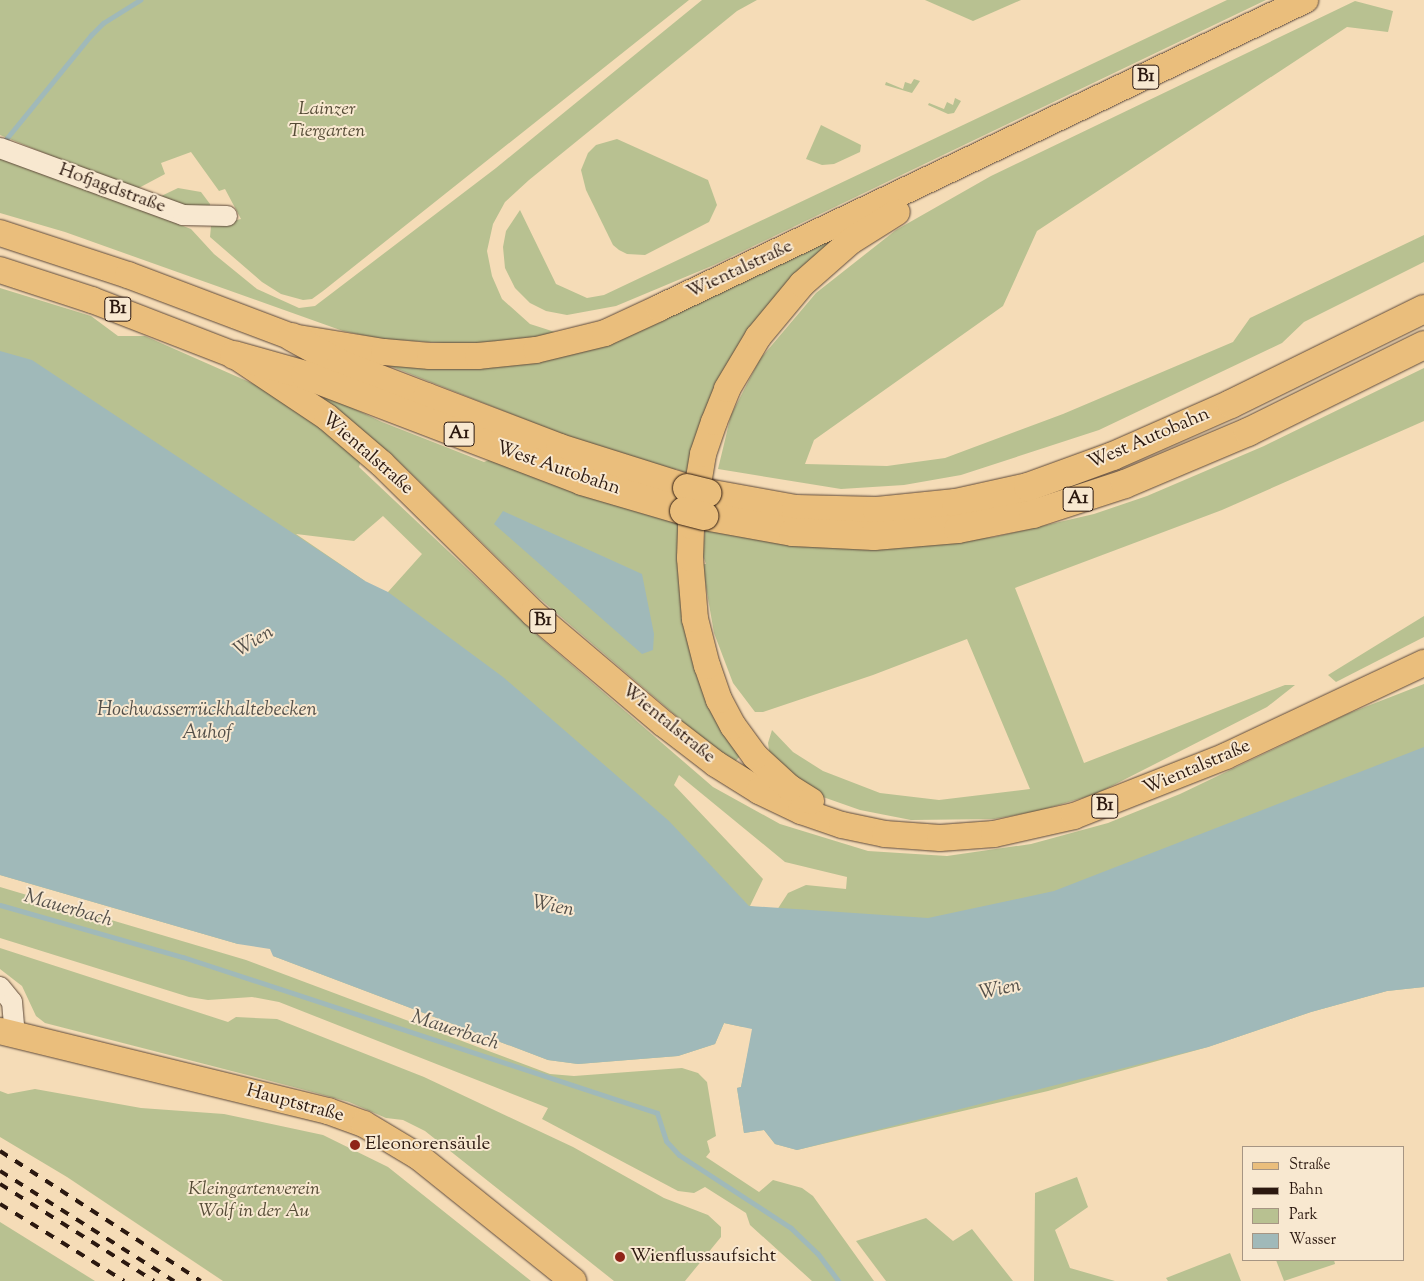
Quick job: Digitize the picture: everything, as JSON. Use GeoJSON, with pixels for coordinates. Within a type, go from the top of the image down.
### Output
{"type":"FeatureCollection","features":[{"type":"Feature","properties":{"kind":"highway","name":"West Autobahn"},"geometry":{"type":"LineString","coordinates":[[234,355],[304,375],[582,481],[696,502],[796,509],[877,511],[956,503],[1028,487],[1113,456],[1231,404],[1424,309]]}},
{"type":"Feature","properties":{"kind":"highway","name":"West Autobahn"},"geometry":{"type":"LineString","coordinates":[[292,337],[341,364],[696,502],[793,532],[874,536],[958,529],[1033,514],[1125,484],[1248,432],[1424,345]]}},
{"type":"Feature","properties":{"kind":"main road","name":"Wientalstraße"},"geometry":{"type":"LineString","coordinates":[[0,233],[128,274],[292,337],[430,356],[478,356],[572,344],[605,333],[659,308],[1305,0]]}},
{"type":"Feature","properties":{"kind":"main road"},"geometry":{"type":"LineString","coordinates":[[885,834],[848,819],[790,788],[756,756],[733,726],[707,666],[697,628],[691,590],[691,526],[704,454],[714,422],[727,390],[758,337],[802,284],[851,241],[933,193],[987,153]]}},
{"type":"Feature","properties":{"kind":"main road","name":"Wientalstraße"},"geometry":{"type":"LineString","coordinates":[[0,270],[92,300],[234,355],[327,417],[375,458],[533,613],[716,764],[759,791],[801,811],[842,825],[885,834],[940,838],[994,834],[1074,816],[1226,756],[1424,663]]}},
{"type":"Feature","properties":{"kind":"main road","name":"Hauptstraße"},"geometry":{"type":"LineString","coordinates":[[7,1032],[312,1107],[364,1124],[419,1157],[573,1281]]}},
{"type":"Feature","properties":{"kind":"street","name":"Hofjagdstraße"},"geometry":{"type":"LineString","coordinates":[[0,148],[183,215],[227,216]]}},
{"type":"Feature","properties":{"kind":"street"},"geometry":{"type":"LineString","coordinates":[[0,987],[12,1002],[7,1032]]}},
{"type":"Feature","properties":{"kind":"green space","name":"Lainzer Tiergarten"},"geometry":{"type":"Polygon","coordinates":[[[0,0],[689,0],[323,291],[312,299],[303,300],[281,294],[262,282],[210,237],[211,226],[241,219],[225,189],[219,191],[191,152],[161,163],[165,174],[135,190],[0,135],[0,0]]]}},
{"type":"Feature","properties":{"kind":"green space"},"geometry":{"type":"Polygon","coordinates":[[[702,0],[757,0],[737,11],[529,180],[505,202],[493,224],[487,251],[492,276],[502,299],[530,324],[555,332],[557,337],[475,345],[381,339],[343,331],[65,232],[0,213],[0,155],[191,229],[214,254],[257,289],[299,308],[315,306],[496,168],[702,0]]]}},
{"type":"Feature","properties":{"kind":"green space"},"geometry":{"type":"Polygon","coordinates":[[[925,0],[1021,0],[973,21],[925,0]]]}},
{"type":"Feature","properties":{"kind":"green space"},"geometry":{"type":"Polygon","coordinates":[[[1227,0],[1266,0],[714,265],[616,306],[567,315],[546,311],[530,303],[515,288],[505,268],[503,247],[506,231],[520,210],[556,284],[587,298],[604,295],[1227,0]]]}},
{"type":"Feature","properties":{"kind":"green space"},"geometry":{"type":"Polygon","coordinates":[[[1355,1],[1393,11],[1388,32],[1347,27],[1037,231],[1003,306],[814,440],[805,464],[887,466],[945,458],[1063,414],[1233,342],[1250,318],[1424,235],[1424,262],[1304,322],[1282,343],[1099,430],[961,475],[904,485],[841,489],[718,469],[731,415],[760,359],[816,293],[896,230],[991,176],[1355,1]]]}},
{"type":"Feature","properties":{"kind":"green space"},"geometry":{"type":"Polygon","coordinates":[[[914,79],[920,81],[912,93],[885,85],[886,82],[903,89],[905,82],[911,84],[914,79]]]}},
{"type":"Feature","properties":{"kind":"green space"},"geometry":{"type":"Polygon","coordinates":[[[955,98],[961,101],[954,113],[948,114],[928,105],[929,103],[944,109],[947,102],[953,105],[955,98]]]}},
{"type":"Feature","properties":{"kind":"green space"},"geometry":{"type":"Polygon","coordinates":[[[821,125],[861,145],[860,152],[834,164],[822,165],[806,159],[821,125]]]}},
{"type":"Feature","properties":{"kind":"green space"},"geometry":{"type":"Polygon","coordinates":[[[617,139],[708,180],[717,205],[709,222],[645,255],[627,254],[613,245],[586,190],[581,170],[588,153],[596,145],[617,139]]]}},
{"type":"Feature","properties":{"kind":"green space"},"geometry":{"type":"Polygon","coordinates":[[[178,188],[201,192],[210,204],[209,212],[155,199],[178,188]]]}},
{"type":"Feature","properties":{"kind":"green space"},"geometry":{"type":"Polygon","coordinates":[[[849,231],[817,260],[688,474],[676,469],[673,474],[615,455],[385,364],[494,365],[849,231]]]}},
{"type":"Feature","properties":{"kind":"green space","name":"Hochwasserrückhaltebecken Auhof"},"geometry":{"type":"Polygon","coordinates":[[[0,288],[91,316],[118,336],[145,336],[265,389],[311,419],[361,460],[359,467],[537,635],[713,787],[780,824],[868,851],[947,856],[1031,844],[1108,823],[1180,794],[1347,714],[1424,684],[1424,987],[1387,991],[1311,1012],[1208,1047],[1048,1091],[797,1150],[775,1144],[764,1130],[744,1133],[737,1088],[741,1087],[777,910],[788,893],[806,885],[846,889],[847,877],[785,862],[679,775],[674,785],[763,879],[750,906],[768,910],[743,1027],[724,1023],[715,1044],[678,1056],[578,1064],[548,1060],[273,956],[388,592],[422,554],[383,516],[354,541],[296,534],[365,581],[238,944],[0,875],[0,288]]]}},
{"type":"Feature","properties":{"kind":"green space"},"geometry":{"type":"Polygon","coordinates":[[[1424,368],[1424,421],[1222,510],[1015,588],[1084,763],[1285,685],[1295,685],[1267,707],[1096,794],[1038,811],[994,819],[911,820],[860,810],[823,797],[770,757],[768,743],[772,730],[793,752],[823,771],[880,793],[939,800],[1030,789],[967,639],[873,675],[763,712],[755,712],[733,683],[714,633],[702,564],[706,564],[703,556],[705,527],[888,547],[994,537],[1094,514],[1147,496],[1264,446],[1424,368]]]}},
{"type":"Feature","properties":{"kind":"green space"},"geometry":{"type":"Polygon","coordinates":[[[325,395],[382,422],[484,462],[489,460],[603,501],[679,523],[741,755],[734,763],[679,723],[681,720],[539,598],[388,451],[384,452],[323,401],[325,395]]]}},
{"type":"Feature","properties":{"kind":"green space"},"geometry":{"type":"Polygon","coordinates":[[[1424,616],[1424,637],[1336,682],[1328,675],[1424,616]]]}},
{"type":"Feature","properties":{"kind":"green space"},"geometry":{"type":"Polygon","coordinates":[[[0,887],[246,960],[550,1074],[574,1076],[682,1068],[698,1073],[707,1082],[716,1136],[707,1141],[710,1152],[706,1157],[759,1192],[773,1180],[802,1188],[813,1196],[874,1281],[812,1281],[750,1225],[746,1213],[705,1187],[694,1193],[678,1191],[542,1119],[548,1108],[279,1002],[252,997],[208,1000],[189,997],[0,938],[0,887]]]}},
{"type":"Feature","properties":{"kind":"green space"},"geometry":{"type":"Polygon","coordinates":[[[0,948],[228,1022],[236,1017],[277,1019],[424,1077],[573,1147],[664,1198],[708,1215],[721,1227],[721,1237],[685,1281],[614,1281],[425,1131],[403,1120],[386,1118],[349,1102],[305,1090],[45,1023],[36,1016],[22,986],[0,969],[0,948]]]}},
{"type":"Feature","properties":{"kind":"green space","name":"Kleingartenverein Wolf in der Au"},"geometry":{"type":"Polygon","coordinates":[[[35,1089],[141,1108],[224,1114],[323,1135],[388,1167],[531,1281],[223,1281],[67,1177],[0,1137],[0,1091],[8,1094],[35,1089]]]}},
{"type":"Feature","properties":{"kind":"green space"},"geometry":{"type":"Polygon","coordinates":[[[1077,1177],[1088,1207],[1055,1230],[1070,1268],[1115,1281],[1034,1281],[1035,1193],[1077,1177]]]}},
{"type":"Feature","properties":{"kind":"green space"},"geometry":{"type":"Polygon","coordinates":[[[926,1218],[953,1241],[972,1229],[1013,1281],[886,1281],[856,1241],[926,1218]]]}},
{"type":"Feature","properties":{"kind":"green space"},"geometry":{"type":"Polygon","coordinates":[[[0,1222],[95,1281],[0,1281],[0,1222]]]}},
{"type":"Feature","properties":{"kind":"green space"},"geometry":{"type":"Polygon","coordinates":[[[1230,1253],[1241,1281],[1168,1281],[1166,1278],[1230,1253]]]}},
{"type":"Feature","properties":{"kind":"green space"},"geometry":{"type":"Polygon","coordinates":[[[1276,1261],[1334,1261],[1335,1264],[1284,1281],[1276,1261]]]}},
{"type":"Feature","properties":{"kind":"water","name":"Hochwasserrückhaltebecken Auhof"},"geometry":{"type":"Polygon","coordinates":[[[0,351],[32,360],[365,581],[388,592],[503,677],[669,821],[749,906],[928,918],[1054,891],[1424,747],[1424,987],[1387,991],[1311,1012],[1208,1047],[797,1150],[775,1144],[764,1130],[744,1133],[737,1088],[741,1087],[752,1029],[724,1023],[715,1044],[678,1056],[578,1064],[548,1060],[273,956],[270,949],[238,944],[0,875],[0,351]]]}},
{"type":"Feature","properties":{"kind":"water"},"geometry":{"type":"Polygon","coordinates":[[[503,511],[642,574],[654,634],[653,650],[642,654],[494,524],[503,511]]]}},
{"type":"Feature","properties":{"kind":"waterway"},"geometry":{"type":"LineString","coordinates":[[2,144],[91,35],[103,23],[140,0]]}},
{"type":"Feature","properties":{"kind":"waterway","name":"Mauerbach"},"geometry":{"type":"LineString","coordinates":[[0,905],[183,957],[657,1113],[666,1141],[679,1155],[791,1228],[818,1254],[838,1281]]}},
{"type":"Feature","properties":{"kind":"railway"},"geometry":{"type":"LineString","coordinates":[[0,1151],[201,1281]]}},
{"type":"Feature","properties":{"kind":"railway"},"geometry":{"type":"LineString","coordinates":[[0,1171],[174,1281]]}},
{"type":"Feature","properties":{"kind":"railway"},"geometry":{"type":"LineString","coordinates":[[0,1184],[154,1281]]}},
{"type":"Feature","properties":{"kind":"railway"},"geometry":{"type":"LineString","coordinates":[[0,1204],[124,1281]]}},
{"type":"Feature","properties":{"kind":"place","name":"Eleonorensäule"},"geometry":{"type":"Point","coordinates":[355,1145]}},
{"type":"Feature","properties":{"kind":"place","name":"Wienflussaufsicht"},"geometry":{"type":"Point","coordinates":[620,1257]}},
{"type":"Feature","properties":{"kind":"water label","name":"Wien"},"geometry":{"type":"Point","coordinates":[254,642]}},
{"type":"Feature","properties":{"kind":"water label","name":"Wien"},"geometry":{"type":"Point","coordinates":[553,907]}},
{"type":"Feature","properties":{"kind":"water label","name":"Wien"},"geometry":{"type":"Point","coordinates":[1000,990]}}]}
